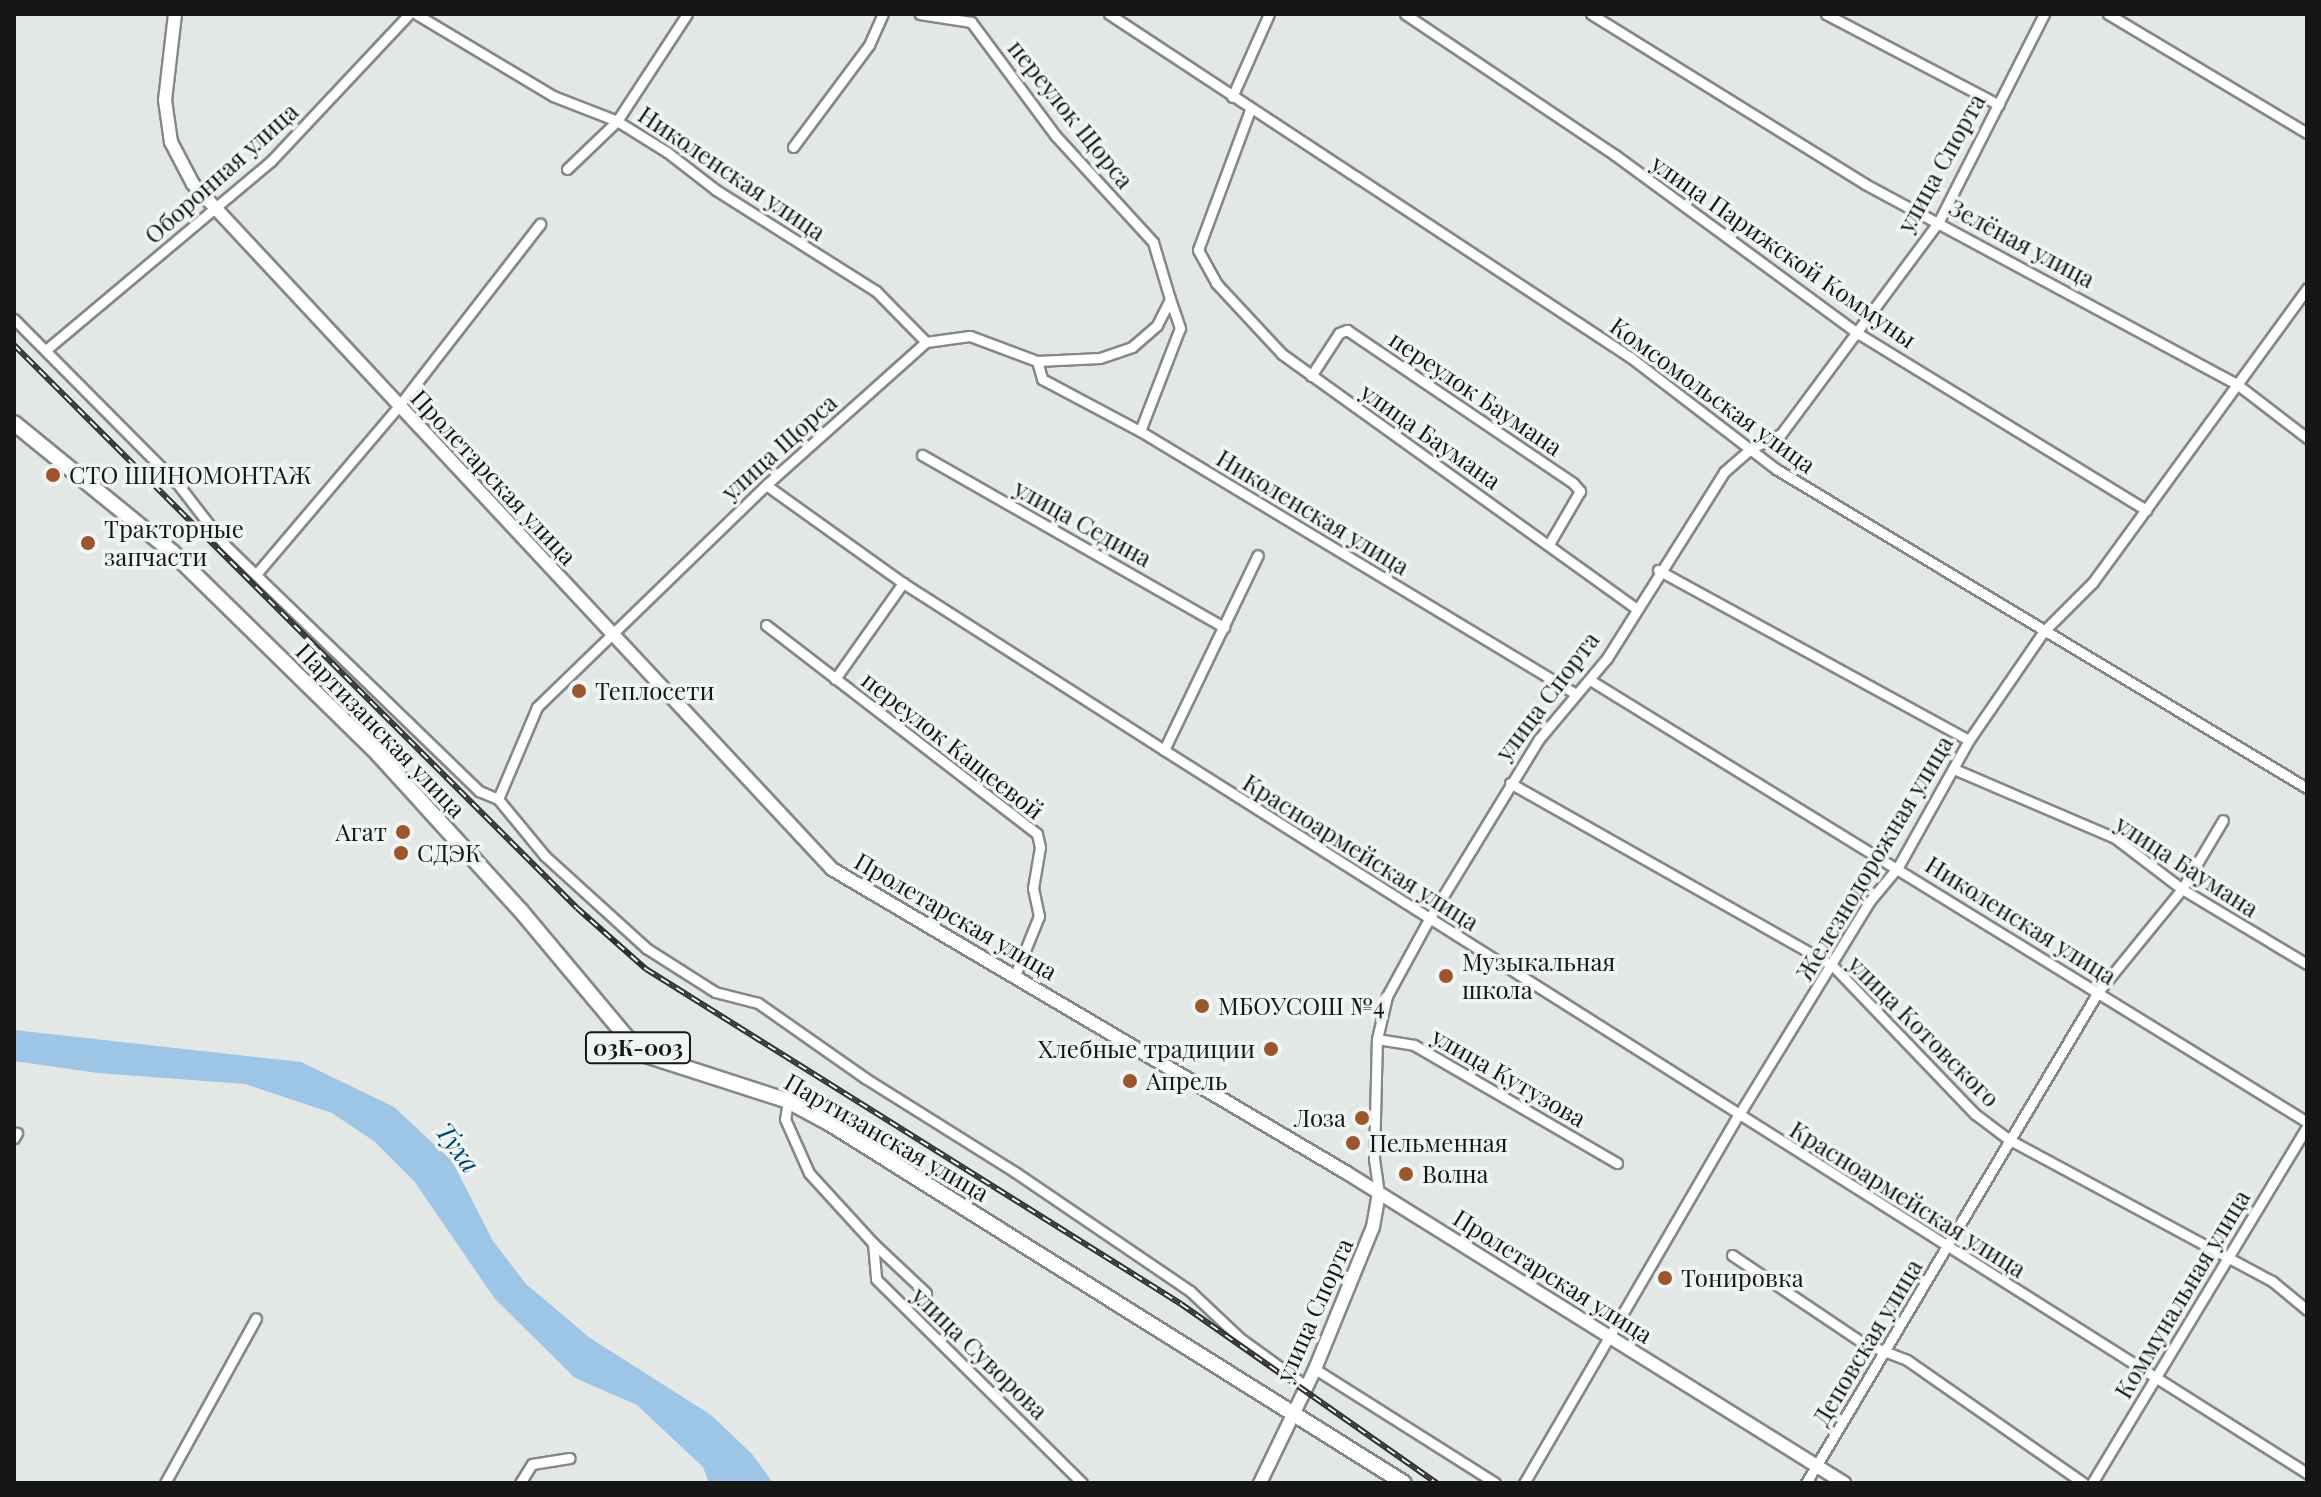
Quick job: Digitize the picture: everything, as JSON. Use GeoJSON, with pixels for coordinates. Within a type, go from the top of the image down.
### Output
{"type":"FeatureCollection","features":[{"type":"Feature","properties":{"kind":"main road","name":"Партизанская улица"},"geometry":{"type":"LineString","coordinates":[[14,423],[172,552],[378,754],[521,911],[633,1045],[663,1061],[788,1101],[1404,1483]]}},
{"type":"Feature","properties":{"kind":"street","name":"Пролетарская улица"},"geometry":{"type":"LineString","coordinates":[[175,14],[165,100],[171,142],[181,167],[214,210],[832,869],[1379,1194],[1844,1483]]}},
{"type":"Feature","properties":{"kind":"street","name":"Оборонная улица"},"geometry":{"type":"LineString","coordinates":[[47,349],[214,210],[335,97],[409,14]]}},
{"type":"Feature","properties":{"kind":"street","name":"Николенская улица"},"geometry":{"type":"LineString","coordinates":[[416,14],[553,96],[617,121],[876,291],[926,342]]}},
{"type":"Feature","properties":{"kind":"street"},"geometry":{"type":"LineString","coordinates":[[567,169],[617,121],[687,14]]}},
{"type":"Feature","properties":{"kind":"street"},"geometry":{"type":"LineString","coordinates":[[793,147],[869,45],[883,14]]}},
{"type":"Feature","properties":{"kind":"street"},"geometry":{"type":"LineString","coordinates":[[920,14],[971,22],[981,14]]}},
{"type":"Feature","properties":{"kind":"street","name":"Комсомольская улица"},"geometry":{"type":"LineString","coordinates":[[1109,14],[1250,110],[1505,273],[1752,448],[1776,469],[2307,788]]}},
{"type":"Feature","properties":{"kind":"street"},"geometry":{"type":"LineString","coordinates":[[1232,97],[1269,14]]}},
{"type":"Feature","properties":{"kind":"street","name":"улица Парижской Коммуны"},"geometry":{"type":"LineString","coordinates":[[1405,14],[1615,155],[1859,334],[2146,510]]}},
{"type":"Feature","properties":{"kind":"street","name":"Зелёная улица"},"geometry":{"type":"LineString","coordinates":[[1591,14],[1865,184],[1939,221],[2238,385],[2307,438]]}},
{"type":"Feature","properties":{"kind":"street"},"geometry":{"type":"LineString","coordinates":[[1826,14],[1999,105]]}},
{"type":"Feature","properties":{"kind":"street","name":"улица Спорта"},"geometry":{"type":"LineString","coordinates":[[1260,1483],[1292,1411],[1315,1369],[1373,1227],[1379,1194],[1374,1159],[1377,1039],[1387,996],[1510,783],[1576,694],[1590,680],[1658,570],[1724,472],[1752,448],[1781,434],[1859,334],[1939,221],[2044,14]]}},
{"type":"Feature","properties":{"kind":"street"},"geometry":{"type":"LineString","coordinates":[[2108,14],[2307,133]]}},
{"type":"Feature","properties":{"kind":"street","name":"переулок Щорса"},"geometry":{"type":"LineString","coordinates":[[971,22],[1055,135],[1153,242],[1166,274],[1170,299]]}},
{"type":"Feature","properties":{"kind":"street","name":"улица Баумана"},"geometry":{"type":"LineString","coordinates":[[1250,110],[1198,250],[1216,283],[1282,354],[1635,608]]}},
{"type":"Feature","properties":{"kind":"street"},"geometry":{"type":"LineString","coordinates":[[258,572],[398,407],[540,224]]}},
{"type":"Feature","properties":{"kind":"street","name":"Железнодорожная улица"},"geometry":{"type":"LineString","coordinates":[[1524,1483],[1738,1116],[1869,902],[1898,867],[1969,740],[2044,631],[2093,582],[2307,288]]}},
{"type":"Feature","properties":{"kind":"street"},"geometry":{"type":"LineString","coordinates":[[926,342],[970,336],[1037,361],[1100,358],[1132,347],[1157,325],[1170,299]]}},
{"type":"Feature","properties":{"kind":"street"},"geometry":{"type":"LineString","coordinates":[[1140,431],[1180,328],[1170,299]]}},
{"type":"Feature","properties":{"kind":"street","name":"Партизанская улица"},"geometry":{"type":"LineString","coordinates":[[14,319],[47,349],[78,387],[177,483],[225,545],[258,572],[479,791],[498,799],[545,856],[646,948],[715,992],[758,1003],[865,1078],[1015,1172],[1190,1291],[1241,1339],[1306,1386]]}},
{"type":"Feature","properties":{"kind":"street","name":"переулок Баумана"},"geometry":{"type":"LineString","coordinates":[[1311,376],[1339,333],[1347,330],[1573,483],[1580,491],[1549,544]]}},
{"type":"Feature","properties":{"kind":"street","name":"улица Щорса"},"geometry":{"type":"LineString","coordinates":[[498,799],[537,707],[766,485],[926,342]]}},
{"type":"Feature","properties":{"kind":"street","name":"Николенская улица"},"geometry":{"type":"LineString","coordinates":[[1037,361],[1042,379],[1140,431],[1576,694]]}},
{"type":"Feature","properties":{"kind":"street","name":"улица Седина"},"geometry":{"type":"LineString","coordinates":[[922,455],[1224,627]]}},
{"type":"Feature","properties":{"kind":"street","name":"Красноармейская улица"},"geometry":{"type":"LineString","coordinates":[[766,485],[903,583],[1738,1116],[2307,1473]]}},
{"type":"Feature","properties":{"kind":"street"},"geometry":{"type":"LineString","coordinates":[[1164,750],[1258,555]]}},
{"type":"Feature","properties":{"kind":"street"},"geometry":{"type":"LineString","coordinates":[[1658,570],[1969,740]]}},
{"type":"Feature","properties":{"kind":"street"},"geometry":{"type":"LineString","coordinates":[[835,679],[903,583]]}},
{"type":"Feature","properties":{"kind":"street","name":"переулок Кащеевой"},"geometry":{"type":"LineString","coordinates":[[766,625],[1037,834],[1033,888],[1039,916],[1015,975]]}},
{"type":"Feature","properties":{"kind":"street","name":"Николенская улица"},"geometry":{"type":"LineString","coordinates":[[1590,680],[1898,867],[2307,1124]]}},
{"type":"Feature","properties":{"kind":"street","name":"улица Баумана"},"geometry":{"type":"LineString","coordinates":[[1954,769],[2115,838],[2182,889],[2307,964]]}},
{"type":"Feature","properties":{"kind":"street","name":"улица Котовского"},"geometry":{"type":"LineString","coordinates":[[1510,783],[1832,965],[1975,1114],[2008,1139],[2272,1281],[2307,1310]]}},
{"type":"Feature","properties":{"kind":"street","name":"Деповская улица"},"geometry":{"type":"LineString","coordinates":[[1806,1483],[2098,992],[2182,889],[2223,820]]}},
{"type":"Feature","properties":{"kind":"street","name":"улица Кутузова"},"geometry":{"type":"LineString","coordinates":[[1377,1039],[1414,1045],[1617,1163]]}},
{"type":"Feature","properties":{"kind":"street","name":"улица Суворова"},"geometry":{"type":"LineString","coordinates":[[788,1101],[785,1119],[809,1173],[873,1243],[926,1293]]}},
{"type":"Feature","properties":{"kind":"street","name":"Коммунальная улица"},"geometry":{"type":"LineString","coordinates":[[2092,1483],[2307,1124]]}},
{"type":"Feature","properties":{"kind":"street","name":"улица Суворова"},"geometry":{"type":"LineString","coordinates":[[873,1243],[876,1279],[1082,1483]]}},
{"type":"Feature","properties":{"kind":"street"},"geometry":{"type":"LineString","coordinates":[[1732,1255],[1863,1343],[1907,1360],[2083,1483]]}},
{"type":"Feature","properties":{"kind":"street"},"geometry":{"type":"LineString","coordinates":[[165,1483],[256,1318]]}},
{"type":"Feature","properties":{"kind":"street"},"geometry":{"type":"LineString","coordinates":[[1315,1369],[1495,1483]]}},
{"type":"Feature","properties":{"kind":"street"},"geometry":{"type":"LineString","coordinates":[[520,1483],[532,1464],[570,1458]]}},
{"type":"Feature","properties":{"kind":"water"},"geometry":{"type":"Polygon","coordinates":[[[14,1030],[301,1062],[394,1107],[452,1161],[493,1241],[526,1284],[590,1338],[711,1415],[752,1454],[773,1483],[709,1483],[703,1467],[637,1405],[575,1378],[495,1299],[414,1181],[374,1141],[332,1113],[245,1084],[98,1073],[14,1061],[14,1030]]]}},
{"type":"Feature","properties":{"kind":"railway"},"geometry":{"type":"LineString","coordinates":[[14,345],[577,908],[646,969],[1181,1304],[1437,1483]]}},
{"type":"Feature","properties":{"kind":"place","name":"СТО ШИНОМОНТАЖ"},"geometry":{"type":"Point","coordinates":[53,475]}},
{"type":"Feature","properties":{"kind":"place","name":"Тракторные запчасти"},"geometry":{"type":"Point","coordinates":[88,543]}},
{"type":"Feature","properties":{"kind":"place","name":"Теплосети"},"geometry":{"type":"Point","coordinates":[579,691]}},
{"type":"Feature","properties":{"kind":"place","name":"Агат"},"geometry":{"type":"Point","coordinates":[403,832]}},
{"type":"Feature","properties":{"kind":"place","name":"СДЭК"},"geometry":{"type":"Point","coordinates":[401,853]}},
{"type":"Feature","properties":{"kind":"place","name":"Музыкальная школа"},"geometry":{"type":"Point","coordinates":[1446,976]}},
{"type":"Feature","properties":{"kind":"place","name":"МБОУСОШ №4"},"geometry":{"type":"Point","coordinates":[1202,1006]}},
{"type":"Feature","properties":{"kind":"place","name":"Хлебные традиции"},"geometry":{"type":"Point","coordinates":[1271,1049]}},
{"type":"Feature","properties":{"kind":"place","name":"Апрель"},"geometry":{"type":"Point","coordinates":[1130,1081]}},
{"type":"Feature","properties":{"kind":"place","name":"Лоза"},"geometry":{"type":"Point","coordinates":[1362,1118]}},
{"type":"Feature","properties":{"kind":"place","name":"Пельменная"},"geometry":{"type":"Point","coordinates":[1353,1143]}},
{"type":"Feature","properties":{"kind":"place","name":"Волна"},"geometry":{"type":"Point","coordinates":[1406,1174]}},
{"type":"Feature","properties":{"kind":"place","name":"Тонировка"},"geometry":{"type":"Point","coordinates":[1665,1278]}},
{"type":"Feature","properties":{"kind":"water label","name":"Туха"},"geometry":{"type":"Point","coordinates":[458,1147]}}]}
